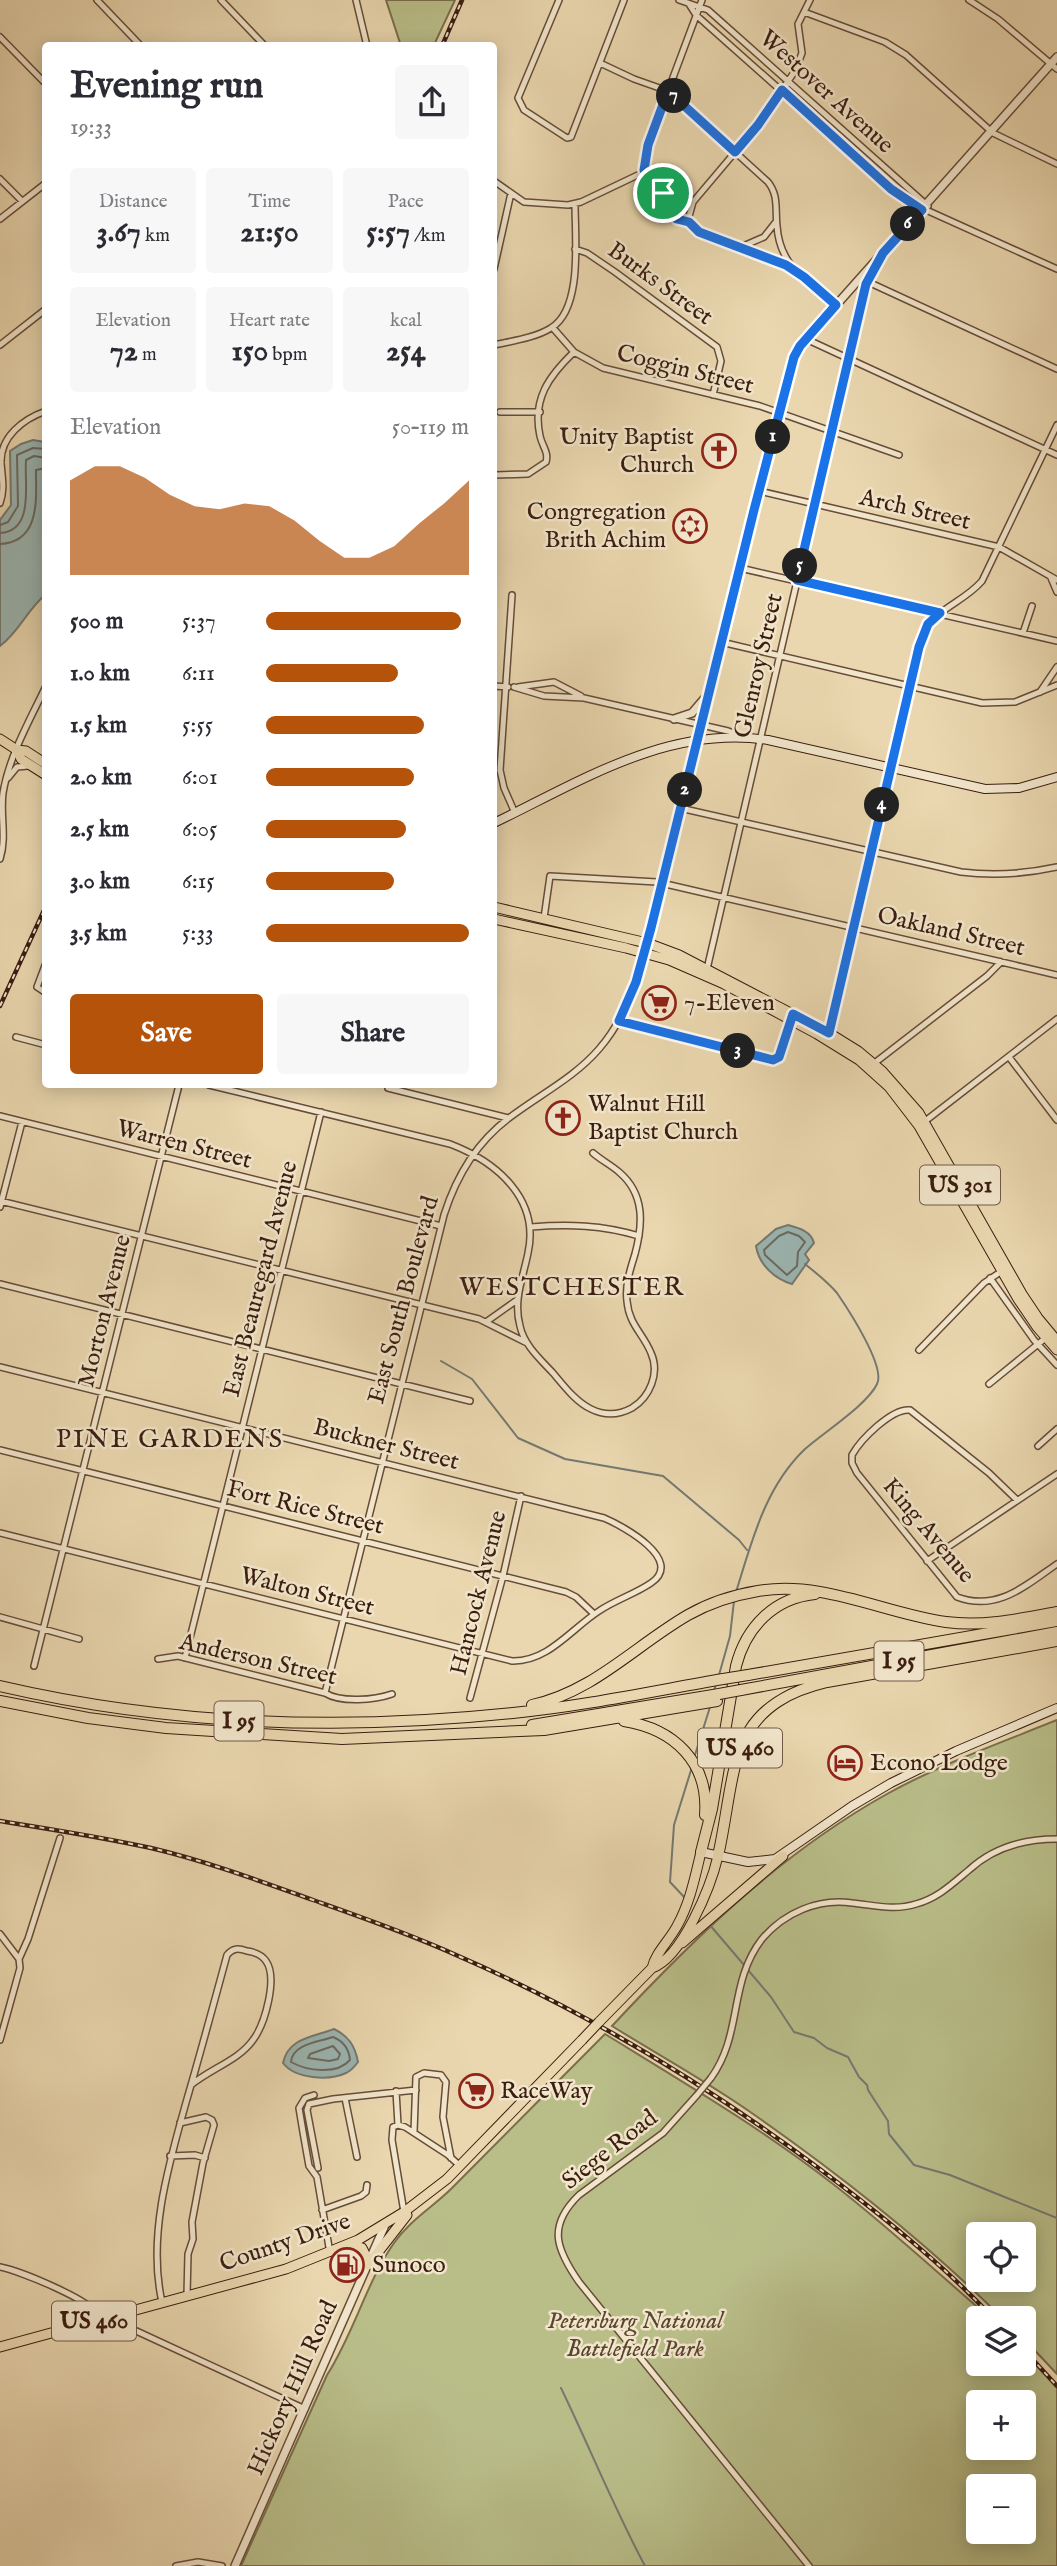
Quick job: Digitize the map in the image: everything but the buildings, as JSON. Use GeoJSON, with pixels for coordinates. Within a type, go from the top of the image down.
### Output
{"type":"FeatureCollection","features":[{"type":"Feature","properties":{"kind":"highway"},"geometry":{"type":"LineString","coordinates":[[480,1716],[540,1703],[570,1692],[607,1671],[687,1616],[720,1601],[774,1589],[803,1589],[830,1594]]}},
{"type":"Feature","properties":{"kind":"highway","name":"US 460"},"geometry":{"type":"LineString","coordinates":[[703,1847],[736,1666],[746,1638],[760,1620],[782,1603],[802,1596],[830,1594],[955,1623],[989,1623],[1057,1612]]}},
{"type":"Feature","properties":{"kind":"highway","name":"I 95"},"geometry":{"type":"LineString","coordinates":[[0,1686],[111,1707],[233,1720],[313,1724],[480,1716],[563,1707],[1057,1621]]}},
{"type":"Feature","properties":{"kind":"highway","name":"US 460"},"geometry":{"type":"LineString","coordinates":[[718,1856],[738,1755],[751,1726],[765,1710],[784,1697],[822,1683],[1056,1639]]}},
{"type":"Feature","properties":{"kind":"highway","name":"I 95"},"geometry":{"type":"LineString","coordinates":[[740,1693],[1056,1639]]}},
{"type":"Feature","properties":{"kind":"highway"},"geometry":{"type":"LineString","coordinates":[[448,1735],[544,1730],[613,1720],[740,1693],[822,1683]]}},
{"type":"Feature","properties":{"kind":"highway","name":"I 95"},"geometry":{"type":"LineString","coordinates":[[0,1701],[107,1721],[221,1734],[342,1740],[448,1735],[718,1697]]}},
{"type":"Feature","properties":{"kind":"highway"},"geometry":{"type":"LineString","coordinates":[[613,1720],[654,1729],[673,1740],[688,1755],[705,1788],[703,1847]]}},
{"type":"Feature","properties":{"kind":"main road"},"geometry":{"type":"LineString","coordinates":[[0,738],[17,750],[26,751],[42,761]]}},
{"type":"Feature","properties":{"kind":"main road"},"geometry":{"type":"LineString","coordinates":[[497,822],[642,753],[697,739],[760,739],[985,789],[1019,788],[1057,777]]}},
{"type":"Feature","properties":{"kind":"main road"},"geometry":{"type":"LineString","coordinates":[[17,750],[21,760],[42,772]]}},
{"type":"Feature","properties":{"kind":"main road","name":"US 301"},"geometry":{"type":"LineString","coordinates":[[497,909],[544,918],[646,948],[706,971],[828,1037],[898,1087],[1048,1339]]}},
{"type":"Feature","properties":{"kind":"main road","name":"US 301"},"geometry":{"type":"LineString","coordinates":[[497,920],[646,948]]}},
{"type":"Feature","properties":{"kind":"main road","name":"US 301"},"geometry":{"type":"LineString","coordinates":[[922,1124],[1026,1313],[1057,1350]]}},
{"type":"Feature","properties":{"kind":"main road"},"geometry":{"type":"LineString","coordinates":[[675,1948],[783,1856],[831,1820],[900,1779],[956,1751],[1057,1708]]}},
{"type":"Feature","properties":{"kind":"main road"},"geometry":{"type":"LineString","coordinates":[[703,1847],[718,1856],[760,1863],[783,1856]]}},
{"type":"Feature","properties":{"kind":"main road","name":"County Drive"},"geometry":{"type":"LineString","coordinates":[[652,1968],[655,1958],[688,1903],[703,1847]]}},
{"type":"Feature","properties":{"kind":"main road","name":"County Drive"},"geometry":{"type":"LineString","coordinates":[[0,2347],[286,2269],[351,2244],[416,2204],[459,2165],[652,1968],[661,1965],[700,1908],[718,1856]]}},
{"type":"Feature","properties":{"kind":"main road"},"geometry":{"type":"LineString","coordinates":[[351,2244],[362,2248],[368,2263],[416,2204]]}},
{"type":"Feature","properties":{"kind":"street"},"geometry":{"type":"LineString","coordinates":[[97,0],[137,42]]}},
{"type":"Feature","properties":{"kind":"street"},"geometry":{"type":"LineString","coordinates":[[221,0],[261,42]]}},
{"type":"Feature","properties":{"kind":"street"},"geometry":{"type":"LineString","coordinates":[[356,0],[366,42]]}},
{"type":"Feature","properties":{"kind":"street"},"geometry":{"type":"LineString","coordinates":[[559,0],[518,98],[524,110],[569,138],[624,0]]}},
{"type":"Feature","properties":{"kind":"street","name":"Westover Avenue"},"geometry":{"type":"LineString","coordinates":[[679,0],[689,4],[700,3],[924,207]]}},
{"type":"Feature","properties":{"kind":"street"},"geometry":{"type":"LineString","coordinates":[[810,0],[798,24],[801,57],[788,81],[758,125],[696,198],[690,210],[689,222],[694,229],[778,261],[796,271],[836,305]]}},
{"type":"Feature","properties":{"kind":"street"},"geometry":{"type":"LineString","coordinates":[[970,0],[998,19],[1054,67]]}},
{"type":"Feature","properties":{"kind":"street"},"geometry":{"type":"LineString","coordinates":[[497,183],[530,203],[575,204],[644,170],[648,145],[700,3]]}},
{"type":"Feature","properties":{"kind":"street","name":"Westover Avenue"},"geometry":{"type":"LineString","coordinates":[[689,4],[696,15],[891,189],[935,213],[1057,270]]}},
{"type":"Feature","properties":{"kind":"street"},"geometry":{"type":"LineString","coordinates":[[804,12],[874,37],[906,55],[991,131],[1057,164]]}},
{"type":"Feature","properties":{"kind":"street"},"geometry":{"type":"LineString","coordinates":[[0,37],[42,79]]}},
{"type":"Feature","properties":{"kind":"street"},"geometry":{"type":"LineString","coordinates":[[740,53],[747,44]]}},
{"type":"Feature","properties":{"kind":"street","name":"East South Boulevard"},"geometry":{"type":"LineString","coordinates":[[325,1693],[441,1226],[454,1188],[473,1155],[508,1118],[582,1066],[598,1049],[619,1021],[629,1002],[646,948],[794,357],[806,339],[863,280],[883,253],[991,131],[1054,67],[1057,57]]}},
{"type":"Feature","properties":{"kind":"street"},"geometry":{"type":"LineString","coordinates":[[600,63],[668,91],[773,187],[782,248],[796,271]]}},
{"type":"Feature","properties":{"kind":"street"},"geometry":{"type":"LineString","coordinates":[[827,131],[834,123]]}},
{"type":"Feature","properties":{"kind":"street"},"geometry":{"type":"LineString","coordinates":[[644,170],[663,193],[677,219],[689,222]]}},
{"type":"Feature","properties":{"kind":"street"},"geometry":{"type":"LineString","coordinates":[[0,179],[22,201]]}},
{"type":"Feature","properties":{"kind":"street"},"geometry":{"type":"LineString","coordinates":[[0,219],[42,186]]}},
{"type":"Feature","properties":{"kind":"street"},"geometry":{"type":"LineString","coordinates":[[497,256],[511,193]]}},
{"type":"Feature","properties":{"kind":"street"},"geometry":{"type":"LineString","coordinates":[[497,344],[540,334],[562,321],[571,303],[575,204]]}},
{"type":"Feature","properties":{"kind":"street"},"geometry":{"type":"LineString","coordinates":[[739,248],[764,237],[776,220]]}},
{"type":"Feature","properties":{"kind":"street","name":"Burks Street"},"geometry":{"type":"LineString","coordinates":[[575,249],[587,253],[615,272],[714,344],[720,351],[721,361],[713,395]]}},
{"type":"Feature","properties":{"kind":"street"},"geometry":{"type":"LineString","coordinates":[[863,280],[1057,369]]}},
{"type":"Feature","properties":{"kind":"street","name":"Glenroy Street"},"geometry":{"type":"LineString","coordinates":[[706,971],[849,359],[863,280]]}},
{"type":"Feature","properties":{"kind":"street"},"geometry":{"type":"LineString","coordinates":[[0,345],[42,313]]}},
{"type":"Feature","properties":{"kind":"street","name":"Coggin Street"},"geometry":{"type":"LineString","coordinates":[[552,328],[574,352],[603,368],[779,413],[899,455]]}},
{"type":"Feature","properties":{"kind":"street"},"geometry":{"type":"LineString","coordinates":[[806,339],[1057,455]]}},
{"type":"Feature","properties":{"kind":"street"},"geometry":{"type":"LineString","coordinates":[[497,475],[525,475],[539,469],[547,459],[539,433],[541,394],[546,383],[574,352]]}},
{"type":"Feature","properties":{"kind":"street"},"geometry":{"type":"LineString","coordinates":[[500,412],[540,412]]}},
{"type":"Feature","properties":{"kind":"street"},"geometry":{"type":"LineString","coordinates":[[0,503],[3,492],[1,453],[4,442],[21,425],[42,413]]}},
{"type":"Feature","properties":{"kind":"street"},"geometry":{"type":"LineString","coordinates":[[828,1037],[923,635],[930,620],[982,582],[1057,425]]}},
{"type":"Feature","properties":{"kind":"street","name":"Arch Street"},"geometry":{"type":"LineString","coordinates":[[759,491],[999,547],[1054,579]]}},
{"type":"Feature","properties":{"kind":"street"},"geometry":{"type":"LineString","coordinates":[[740,568],[1057,641]]}},
{"type":"Feature","properties":{"kind":"street"},"geometry":{"type":"LineString","coordinates":[[1054,579],[1057,592]]}},
{"type":"Feature","properties":{"kind":"street"},"geometry":{"type":"LineString","coordinates":[[512,595],[501,776],[515,813]]}},
{"type":"Feature","properties":{"kind":"street"},"geometry":{"type":"LineString","coordinates":[[1023,633],[1032,606]]}},
{"type":"Feature","properties":{"kind":"street"},"geometry":{"type":"LineString","coordinates":[[721,642],[967,700],[997,704],[1014,702],[1057,685]]}},
{"type":"Feature","properties":{"kind":"street"},"geometry":{"type":"LineString","coordinates":[[1040,692],[1057,667]]}},
{"type":"Feature","properties":{"kind":"street"},"geometry":{"type":"LineString","coordinates":[[497,686],[530,687],[549,681],[583,698]]}},
{"type":"Feature","properties":{"kind":"street"},"geometry":{"type":"LineString","coordinates":[[514,687],[544,696],[583,698],[746,737]]}},
{"type":"Feature","properties":{"kind":"street"},"geometry":{"type":"LineString","coordinates":[[674,719],[697,710],[708,693]]}},
{"type":"Feature","properties":{"kind":"street"},"geometry":{"type":"LineString","coordinates":[[0,859],[4,838],[1,808],[6,780],[42,695]]}},
{"type":"Feature","properties":{"kind":"street"},"geometry":{"type":"LineString","coordinates":[[6,780],[17,767],[32,766]]}},
{"type":"Feature","properties":{"kind":"street"},"geometry":{"type":"LineString","coordinates":[[680,808],[939,868],[979,874],[1018,874],[1057,867]]}},
{"type":"Feature","properties":{"kind":"street","name":"Oakland Street"},"geometry":{"type":"LineString","coordinates":[[544,918],[550,876],[640,880],[1057,975]]}},
{"type":"Feature","properties":{"kind":"street"},"geometry":{"type":"LineString","coordinates":[[871,1066],[987,976],[1001,962]]}},
{"type":"Feature","properties":{"kind":"street"},"geometry":{"type":"LineString","coordinates":[[42,974],[37,987],[42,992]]}},
{"type":"Feature","properties":{"kind":"street"},"geometry":{"type":"LineString","coordinates":[[619,1021],[773,1060],[778,1058],[792,1017]]}},
{"type":"Feature","properties":{"kind":"street"},"geometry":{"type":"LineString","coordinates":[[922,1124],[1057,1019]]}},
{"type":"Feature","properties":{"kind":"street"},"geometry":{"type":"LineString","coordinates":[[16,1037],[42,1044]]}},
{"type":"Feature","properties":{"kind":"street"},"geometry":{"type":"LineString","coordinates":[[1009,1057],[1057,1120]]}},
{"type":"Feature","properties":{"kind":"street","name":"Morton Avenue"},"geometry":{"type":"LineString","coordinates":[[34,1666],[178,1088]]}},
{"type":"Feature","properties":{"kind":"street"},"geometry":{"type":"LineString","coordinates":[[221,1088],[450,1144],[497,1171],[514,1187],[524,1203],[531,1227],[528,1255],[517,1300],[519,1325],[527,1343],[585,1406],[605,1414],[617,1413],[639,1403],[649,1391],[654,1364],[651,1352],[632,1324],[626,1298],[641,1214],[634,1190],[618,1171],[593,1153]]}},
{"type":"Feature","properties":{"kind":"street"},"geometry":{"type":"LineString","coordinates":[[388,1088],[508,1118]]}},
{"type":"Feature","properties":{"kind":"street","name":"East Beauregard Avenue"},"geometry":{"type":"LineString","coordinates":[[184,1658],[321,1112]]}},
{"type":"Feature","properties":{"kind":"street","name":"Warren Street"},"geometry":{"type":"LineString","coordinates":[[0,1116],[441,1226]]}},
{"type":"Feature","properties":{"kind":"street"},"geometry":{"type":"LineString","coordinates":[[22,1122],[1,1203],[486,1322],[527,1343]]}},
{"type":"Feature","properties":{"kind":"street"},"geometry":{"type":"LineString","coordinates":[[531,1227],[588,1225],[611,1227],[639,1236]]}},
{"type":"Feature","properties":{"kind":"street"},"geometry":{"type":"LineString","coordinates":[[919,1350],[990,1278],[1002,1271]]}},
{"type":"Feature","properties":{"kind":"street"},"geometry":{"type":"LineString","coordinates":[[990,1278],[1048,1339],[1057,1365]]}},
{"type":"Feature","properties":{"kind":"street"},"geometry":{"type":"LineString","coordinates":[[0,1284],[470,1401]]}},
{"type":"Feature","properties":{"kind":"street"},"geometry":{"type":"LineString","coordinates":[[486,1322],[517,1300]]}},
{"type":"Feature","properties":{"kind":"street"},"geometry":{"type":"LineString","coordinates":[[989,1384],[1048,1339]]}},
{"type":"Feature","properties":{"kind":"street","name":"Buckner Street"},"geometry":{"type":"LineString","coordinates":[[0,1367],[612,1521],[653,1549],[659,1556],[661,1567],[655,1580],[594,1614]]}},
{"type":"Feature","properties":{"kind":"street","name":"King Avenue"},"geometry":{"type":"LineString","coordinates":[[1017,1500],[989,1472],[914,1412],[905,1410],[891,1415],[858,1447],[852,1458],[854,1468],[957,1597],[972,1603],[998,1600],[1011,1595],[1057,1564]]}},
{"type":"Feature","properties":{"kind":"street"},"geometry":{"type":"LineString","coordinates":[[1038,1446],[1057,1429]]}},
{"type":"Feature","properties":{"kind":"street","name":"Fort Rice Street"},"geometry":{"type":"LineString","coordinates":[[0,1450],[571,1594],[594,1614]]}},
{"type":"Feature","properties":{"kind":"street"},"geometry":{"type":"LineString","coordinates":[[927,1561],[1057,1474]]}},
{"type":"Feature","properties":{"kind":"street","name":"Hancock Avenue"},"geometry":{"type":"LineString","coordinates":[[470,1698],[503,1576],[521,1496]]}},
{"type":"Feature","properties":{"kind":"street","name":"Walton Street"},"geometry":{"type":"LineString","coordinates":[[0,1533],[512,1661],[536,1657],[551,1649],[594,1614]]}},
{"type":"Feature","properties":{"kind":"street"},"geometry":{"type":"LineString","coordinates":[[0,1617],[79,1639]]}},
{"type":"Feature","properties":{"kind":"street","name":"Anderson Street"},"geometry":{"type":"LineString","coordinates":[[158,1659],[170,1656],[184,1658],[333,1697],[355,1698],[392,1694]]}},
{"type":"Feature","properties":{"kind":"street"},"geometry":{"type":"LineString","coordinates":[[0,2040],[20,1968],[19,1959],[28,1939],[60,1838]]}},
{"type":"Feature","properties":{"kind":"street","name":"Siege Road"},"geometry":{"type":"LineString","coordinates":[[810,2566],[579,2282],[558,2245],[558,2226],[568,2205],[579,2195],[663,2133],[722,2063],[729,2045],[740,1987],[748,1964],[764,1937],[787,1917],[825,1902],[849,1902],[891,1908],[917,1904],[941,1893],[979,1861],[1003,1848],[1032,1840],[1057,1839]]}},
{"type":"Feature","properties":{"kind":"street"},"geometry":{"type":"LineString","coordinates":[[0,1934],[19,1959]]}},
{"type":"Feature","properties":{"kind":"street"},"geometry":{"type":"LineString","coordinates":[[162,2302],[156,2256],[160,2211],[170,2156],[227,1955],[232,1950],[239,1949],[261,1956],[267,1963],[271,1982],[257,2034],[243,2050],[191,2085]]}},
{"type":"Feature","properties":{"kind":"street"},"geometry":{"type":"LineString","coordinates":[[414,2132],[416,2077],[419,2074],[436,2073],[444,2079],[443,2117],[451,2158]]}},
{"type":"Feature","properties":{"kind":"street"},"geometry":{"type":"LineString","coordinates":[[318,2168],[307,2107],[313,2102],[416,2090]]}},
{"type":"Feature","properties":{"kind":"street"},"geometry":{"type":"LineString","coordinates":[[396,2091],[398,2125]]}},
{"type":"Feature","properties":{"kind":"street"},"geometry":{"type":"LineString","coordinates":[[314,2095],[305,2098],[299,2108],[309,2166],[317,2177],[330,2253]]}},
{"type":"Feature","properties":{"kind":"street"},"geometry":{"type":"LineString","coordinates":[[345,2098],[357,2157]]}},
{"type":"Feature","properties":{"kind":"street"},"geometry":{"type":"LineString","coordinates":[[180,2123],[206,2117],[212,2120],[213,2132],[192,2222],[193,2239],[188,2254],[187,2295]]}},
{"type":"Feature","properties":{"kind":"street"},"geometry":{"type":"LineString","coordinates":[[398,2125],[414,2132],[459,2165]]}},
{"type":"Feature","properties":{"kind":"street"},"geometry":{"type":"LineString","coordinates":[[398,2125],[392,2130],[392,2140],[404,2212]]}},
{"type":"Feature","properties":{"kind":"street"},"geometry":{"type":"LineString","coordinates":[[170,2156],[205,2158]]}},
{"type":"Feature","properties":{"kind":"street"},"geometry":{"type":"LineString","coordinates":[[323,2210],[361,2196],[366,2192],[367,2185]]}},
{"type":"Feature","properties":{"kind":"street","name":"Hickory Hill Road"},"geometry":{"type":"LineString","coordinates":[[235,2566],[385,2225]]}},
{"type":"Feature","properties":{"kind":"street"},"geometry":{"type":"LineString","coordinates":[[0,2267],[21,2272],[66,2294],[97,2310],[102,2319]]}},
{"type":"Feature","properties":{"kind":"street"},"geometry":{"type":"LineString","coordinates":[[117,2315],[132,2329],[305,2409]]}},
{"type":"Feature","properties":{"kind":"street"},"geometry":{"type":"LineString","coordinates":[[176,2566],[198,2562],[222,2566]]}},
{"type":"Feature","properties":{"kind":"green space"},"geometry":{"type":"Polygon","coordinates":[[[386,0],[455,0],[435,42],[400,42],[386,0]]]}},
{"type":"Feature","properties":{"kind":"green space"},"geometry":{"type":"Polygon","coordinates":[[[1057,1720],[1057,2374],[1036,2352],[1036,2306],[990,2306],[975,2292],[1036,2292],[1036,2222],[966,2222],[966,2284],[884,2212],[821,2163],[721,2092],[612,2026],[707,1929],[775,1870],[848,1817],[907,1783],[949,1763],[1057,1720]]]}},
{"type":"Feature","properties":{"kind":"green space","name":"Petersburg National Battlefield Park"},"geometry":{"type":"Polygon","coordinates":[[[605,2034],[721,2106],[833,2184],[976,2306],[966,2306],[966,2376],[1036,2376],[1036,2364],[1057,2386],[1057,2566],[241,2566],[327,2375],[384,2258],[407,2227],[452,2188],[605,2034]]]}},
{"type":"Feature","properties":{"kind":"water"},"geometry":{"type":"Polygon","coordinates":[[[33,440],[42,442],[42,598],[0,646],[0,520],[11,505],[10,451],[33,440]]]}},
{"type":"Feature","properties":{"kind":"water"},"geometry":{"type":"Polygon","coordinates":[[[788,1225],[807,1233],[814,1243],[805,1254],[809,1260],[792,1284],[769,1270],[760,1259],[756,1246],[776,1229],[788,1225]]]}},
{"type":"Feature","properties":{"kind":"water"},"geometry":{"type":"Polygon","coordinates":[[[334,2029],[347,2038],[355,2051],[358,2062],[350,2071],[339,2076],[313,2077],[296,2072],[283,2063],[290,2048],[296,2043],[334,2029]]]}},
{"type":"Feature","properties":{"kind":"waterway"},"geometry":{"type":"LineString","coordinates":[[736,1592],[762,1516],[780,1480],[805,1449],[855,1409],[877,1384],[876,1365],[857,1324],[837,1293],[805,1264]]}},
{"type":"Feature","properties":{"kind":"waterway"},"geometry":{"type":"LineString","coordinates":[[441,1361],[472,1379],[518,1438],[565,1459],[663,1476],[739,1540],[747,1550]]}},
{"type":"Feature","properties":{"kind":"waterway"},"geometry":{"type":"LineString","coordinates":[[719,1675],[730,1636],[734,1601]]}},
{"type":"Feature","properties":{"kind":"waterway"},"geometry":{"type":"LineString","coordinates":[[714,1690],[716,1685]]}},
{"type":"Feature","properties":{"kind":"waterway"},"geometry":{"type":"LineString","coordinates":[[694,1758],[710,1707]]}},
{"type":"Feature","properties":{"kind":"waterway"},"geometry":{"type":"LineString","coordinates":[[685,1898],[670,1882],[674,1825],[692,1767]]}},
{"type":"Feature","properties":{"kind":"waterway"},"geometry":{"type":"LineString","coordinates":[[709,1924],[744,1965]]}},
{"type":"Feature","properties":{"kind":"waterway"},"geometry":{"type":"LineString","coordinates":[[748,1970],[771,1997],[794,2032],[814,2038],[827,2048],[848,2057],[888,2121],[889,2134],[914,2165],[950,2175],[1057,2218]]}},
{"type":"Feature","properties":{"kind":"waterway"},"geometry":{"type":"LineString","coordinates":[[561,2388],[645,2566]]}},
{"type":"Feature","properties":{"kind":"railway"},"geometry":{"type":"LineString","coordinates":[[444,42],[462,0]]}},
{"type":"Feature","properties":{"kind":"railway"},"geometry":{"type":"LineString","coordinates":[[0,1006],[42,915]]}},
{"type":"Feature","properties":{"kind":"railway"},"geometry":{"type":"LineString","coordinates":[[0,1821],[132,1844],[212,1865],[439,1947],[550,1999],[685,2076],[771,2134],[907,2237],[981,2306]]}},
{"type":"Feature","properties":{"kind":"railway"},"geometry":{"type":"LineString","coordinates":[[1036,2363],[1057,2386]]}},
{"type":"Feature","properties":{"kind":"place","name":"Unity Baptist Church"},"geometry":{"type":"Point","coordinates":[719,451]}},
{"type":"Feature","properties":{"kind":"place","name":"Congregation Brith Achim"},"geometry":{"type":"Point","coordinates":[690,526]}},
{"type":"Feature","properties":{"kind":"place","name":"7-Eleven"},"geometry":{"type":"Point","coordinates":[659,1003]}},
{"type":"Feature","properties":{"kind":"place","name":"Walnut Hill Baptist Church"},"geometry":{"type":"Point","coordinates":[563,1118]}},
{"type":"Feature","properties":{"kind":"place","name":"Econo Lodge"},"geometry":{"type":"Point","coordinates":[845,1763]}},
{"type":"Feature","properties":{"kind":"place","name":"RaceWay"},"geometry":{"type":"Point","coordinates":[476,2091]}},
{"type":"Feature","properties":{"kind":"place","name":"Sunoco"},"geometry":{"type":"Point","coordinates":[347,2265]}},
{"type":"Feature","properties":{"kind":"district","name":"WESTCHESTER"},"geometry":{"type":"Point","coordinates":[572,1287]}},
{"type":"Feature","properties":{"kind":"district","name":"PINE GARDENS"},"geometry":{"type":"Point","coordinates":[170,1439]}},
{"type":"Feature","properties":{"kind":"route"},"geometry":{"type":"LineString","coordinates":[[782,90],[891,189],[922,210],[883,253],[866,284],[797,580],[940,613],[930,620],[919,647],[829,1033],[793,1014],[776,1060],[619,1021],[636,982],[651,928],[794,357],[800,346],[836,305],[786,265],[699,232],[689,222],[677,219],[663,193],[644,170],[648,145],[668,91],[735,152],[782,90]]}}]}
